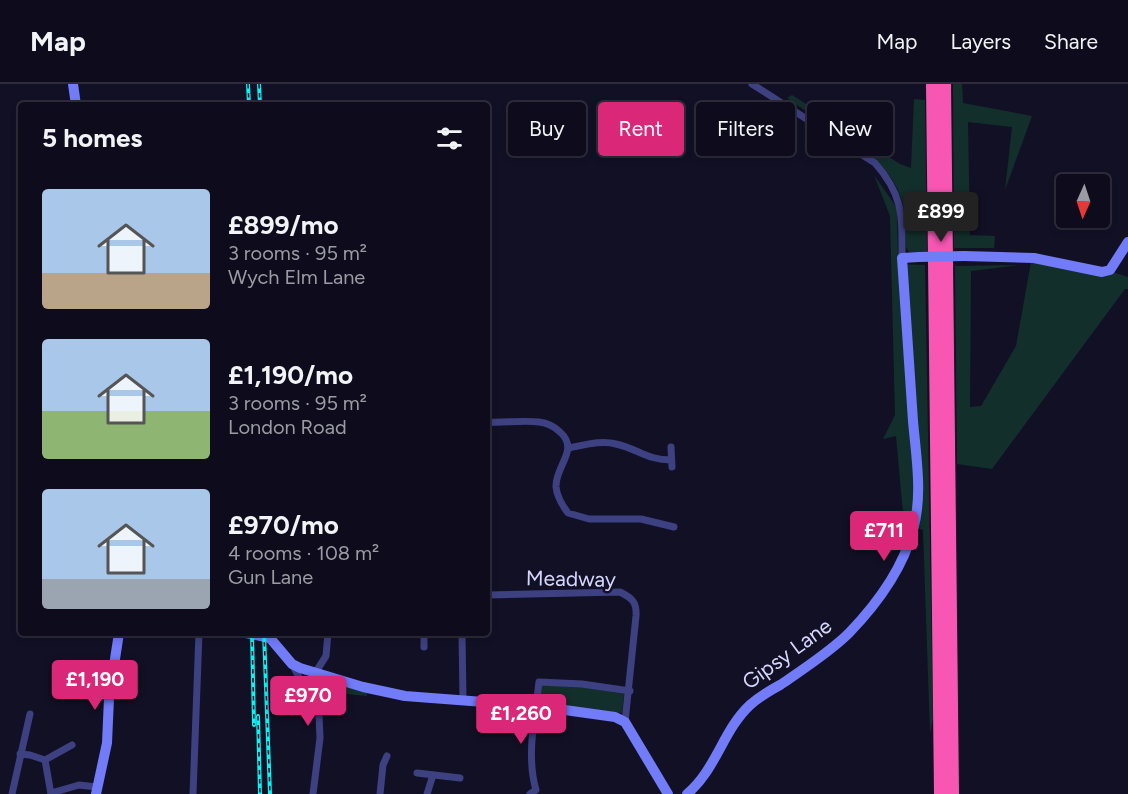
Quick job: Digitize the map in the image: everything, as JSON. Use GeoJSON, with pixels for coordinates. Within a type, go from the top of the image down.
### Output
{"type":"FeatureCollection","features":[{"type":"Feature","properties":{"kind":"highway"},"geometry":{"type":"LineString","coordinates":[[933,84],[941,794]]}},
{"type":"Feature","properties":{"kind":"highway"},"geometry":{"type":"LineString","coordinates":[[944,84],[952,794]]}},
{"type":"Feature","properties":{"kind":"street"},"geometry":{"type":"LineString","coordinates":[[73,84],[76,102]]}},
{"type":"Feature","properties":{"kind":"street"},"geometry":{"type":"LineString","coordinates":[[752,84],[874,163],[884,174],[892,185],[898,200],[902,221],[902,258],[964,256],[1034,258],[1102,272],[1110,270],[1128,242]]}},
{"type":"Feature","properties":{"kind":"street","name":"Gipsy Lane"},"geometry":{"type":"LineString","coordinates":[[687,794],[704,777],[739,717],[747,708],[849,633],[893,577],[908,546],[914,529],[918,486],[902,258]]}},
{"type":"Feature","properties":{"kind":"street"},"geometry":{"type":"LineString","coordinates":[[490,422],[530,421],[549,424],[567,440],[569,448],[556,485],[558,497],[568,513],[589,519],[641,519],[674,527]]}},
{"type":"Feature","properties":{"kind":"street"},"geometry":{"type":"LineString","coordinates":[[569,448],[608,443],[671,464],[671,447]]}},
{"type":"Feature","properties":{"kind":"street","name":"Meadway"},"geometry":{"type":"LineString","coordinates":[[490,595],[620,592],[631,598],[636,605],[636,616],[625,722]]}},
{"type":"Feature","properties":{"kind":"street"},"geometry":{"type":"LineString","coordinates":[[45,760],[51,794],[79,785],[97,791],[108,742],[109,698],[119,636]]}},
{"type":"Feature","properties":{"kind":"street"},"geometry":{"type":"LineString","coordinates":[[193,794],[199,636]]}},
{"type":"Feature","properties":{"kind":"street"},"geometry":{"type":"LineString","coordinates":[[260,636],[270,638],[292,664],[319,715],[321,727],[313,794]]}},
{"type":"Feature","properties":{"kind":"street"},"geometry":{"type":"LineString","coordinates":[[305,689],[327,653],[328,636]]}},
{"type":"Feature","properties":{"kind":"street"},"geometry":{"type":"LineString","coordinates":[[424,636],[424,647]]}},
{"type":"Feature","properties":{"kind":"street"},"geometry":{"type":"LineString","coordinates":[[462,636],[463,700]]}},
{"type":"Feature","properties":{"kind":"street"},"geometry":{"type":"LineString","coordinates":[[292,664],[315,673],[405,696],[536,706],[615,717],[625,722],[668,794]]}},
{"type":"Feature","properties":{"kind":"street"},"geometry":{"type":"LineString","coordinates":[[535,793],[531,770],[539,682],[582,684],[630,691]]}},
{"type":"Feature","properties":{"kind":"street"},"geometry":{"type":"LineString","coordinates":[[12,794],[30,714]]}},
{"type":"Feature","properties":{"kind":"street"},"geometry":{"type":"LineString","coordinates":[[20,754],[45,760],[72,745]]}},
{"type":"Feature","properties":{"kind":"street"},"geometry":{"type":"LineString","coordinates":[[380,794],[383,765],[387,756]]}},
{"type":"Feature","properties":{"kind":"street"},"geometry":{"type":"LineString","coordinates":[[417,773],[460,778]]}},
{"type":"Feature","properties":{"kind":"street"},"geometry":{"type":"LineString","coordinates":[[427,794],[433,775]]}},
{"type":"Feature","properties":{"kind":"green space"},"geometry":{"type":"Polygon","coordinates":[[[953,84],[962,84],[963,103],[1032,116],[1005,190],[1012,127],[968,122],[970,235],[995,236],[994,248],[954,248],[953,84]]]}},
{"type":"Feature","properties":{"kind":"green space"},"geometry":{"type":"Polygon","coordinates":[[[792,95],[807,105],[807,112],[795,102],[787,98],[792,95]]]}},
{"type":"Feature","properties":{"kind":"green space"},"geometry":{"type":"Polygon","coordinates":[[[914,99],[925,100],[927,252],[909,252],[906,247],[904,209],[901,198],[892,179],[871,156],[887,156],[911,168],[914,99]]]}},
{"type":"Feature","properties":{"kind":"green space"},"geometry":{"type":"Polygon","coordinates":[[[874,175],[897,208],[898,264],[925,265],[933,719],[930,733],[923,530],[904,524],[896,436],[883,439],[895,415],[890,216],[874,175]]]}},
{"type":"Feature","properties":{"kind":"green space"},"geometry":{"type":"Polygon","coordinates":[[[1031,262],[1113,272],[1128,277],[1128,289],[1125,289],[992,469],[957,464],[955,266],[1019,265],[971,271],[970,407],[981,406],[1016,346],[1031,262]]]}},
{"type":"Feature","properties":{"kind":"green space"},"geometry":{"type":"Polygon","coordinates":[[[318,678],[367,693],[367,696],[315,691],[315,700],[309,688],[318,678]]]}},
{"type":"Feature","properties":{"kind":"green space"},"geometry":{"type":"Polygon","coordinates":[[[541,685],[584,687],[624,694],[622,713],[539,704],[541,685]]]}},
{"type":"Feature","properties":{"kind":"railway"},"geometry":{"type":"LineString","coordinates":[[248,84],[249,102]]}},
{"type":"Feature","properties":{"kind":"railway"},"geometry":{"type":"LineString","coordinates":[[259,84],[260,102]]}},
{"type":"Feature","properties":{"kind":"railway"},"geometry":{"type":"LineString","coordinates":[[252,636],[254,725]]}},
{"type":"Feature","properties":{"kind":"railway"},"geometry":{"type":"LineString","coordinates":[[264,636],[270,794]]}},
{"type":"Feature","properties":{"kind":"railway"},"geometry":{"type":"LineString","coordinates":[[258,716],[260,794]]}}]}
